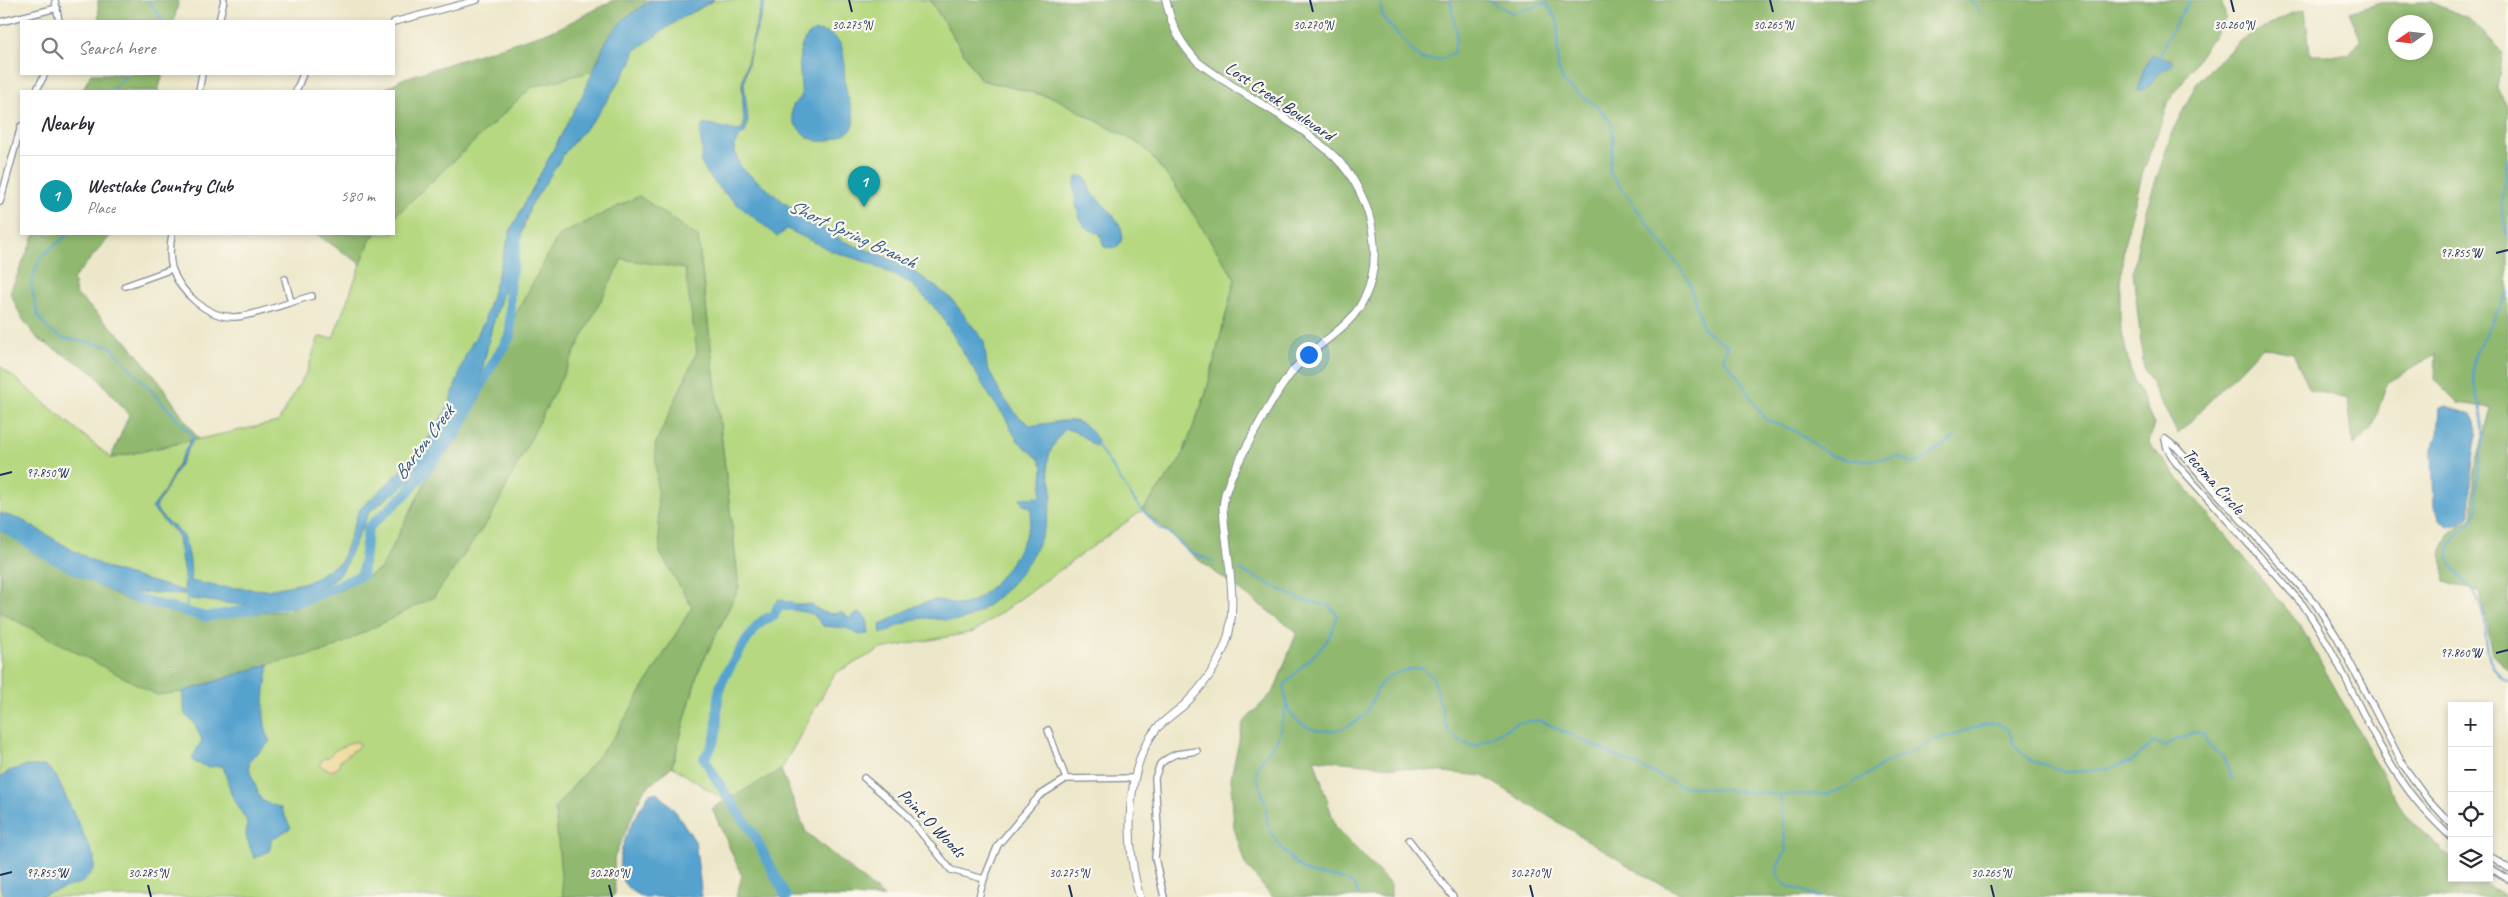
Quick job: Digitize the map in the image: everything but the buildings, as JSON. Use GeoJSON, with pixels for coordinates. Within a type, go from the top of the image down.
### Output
{"type":"FeatureCollection","features":[{"type":"Feature","properties":{"kind":"street"},"geometry":{"type":"LineString","coordinates":[[55,0],[59,20]]}},
{"type":"Feature","properties":{"kind":"street"},"geometry":{"type":"LineString","coordinates":[[219,20],[224,0]]}},
{"type":"Feature","properties":{"kind":"street"},"geometry":{"type":"LineString","coordinates":[[395,22],[458,2],[477,0]]}},
{"type":"Feature","properties":{"kind":"street","name":"Lost Creek Boulevard"},"geometry":{"type":"LineString","coordinates":[[1140,897],[1132,856],[1129,819],[1135,778],[1147,743],[1155,731],[1195,694],[1209,675],[1225,644],[1231,626],[1231,601],[1223,507],[1224,494],[1231,477],[1290,374],[1312,349],[1343,326],[1358,309],[1369,287],[1372,272],[1370,213],[1358,186],[1348,172],[1304,132],[1198,62],[1186,50],[1177,35],[1170,18],[1166,0]]}},
{"type":"Feature","properties":{"kind":"street"},"geometry":{"type":"LineString","coordinates":[[0,22],[58,8]]}},
{"type":"Feature","properties":{"kind":"street"},"geometry":{"type":"LineString","coordinates":[[37,90],[44,75]]}},
{"type":"Feature","properties":{"kind":"street"},"geometry":{"type":"LineString","coordinates":[[199,90],[202,75]]}},
{"type":"Feature","properties":{"kind":"street"},"geometry":{"type":"LineString","coordinates":[[296,90],[303,75]]}},
{"type":"Feature","properties":{"kind":"street"},"geometry":{"type":"LineString","coordinates":[[0,202],[20,130]]}},
{"type":"Feature","properties":{"kind":"street"},"geometry":{"type":"LineString","coordinates":[[172,235],[170,255],[172,269],[181,285],[191,297],[209,311],[234,317],[312,296]]}},
{"type":"Feature","properties":{"kind":"street"},"geometry":{"type":"LineString","coordinates":[[125,286],[172,269]]}},
{"type":"Feature","properties":{"kind":"street"},"geometry":{"type":"LineString","coordinates":[[285,279],[291,302]]}},
{"type":"Feature","properties":{"kind":"street","name":"Tecoma Circle"},"geometry":{"type":"LineString","coordinates":[[2448,821],[2427,798],[2403,766],[2327,620],[2294,577],[2176,447],[2165,439],[2167,448],[2176,463],[2293,591],[2321,630],[2360,705],[2406,786],[2451,837]]}},
{"type":"Feature","properties":{"kind":"street"},"geometry":{"type":"LineString","coordinates":[[2287,584],[2294,577]]}},
{"type":"Feature","properties":{"kind":"street"},"geometry":{"type":"LineString","coordinates":[[2293,591],[2300,584]]}},
{"type":"Feature","properties":{"kind":"street"},"geometry":{"type":"LineString","coordinates":[[2360,705],[2369,701]]}},
{"type":"Feature","properties":{"kind":"street"},"geometry":{"type":"LineString","coordinates":[[2365,714],[2373,709]]}},
{"type":"Feature","properties":{"kind":"street"},"geometry":{"type":"LineString","coordinates":[[1048,730],[1066,779]]}},
{"type":"Feature","properties":{"kind":"street"},"geometry":{"type":"LineString","coordinates":[[1164,897],[1155,858],[1158,829],[1155,778],[1160,764],[1168,758],[1176,754],[1197,751]]}},
{"type":"Feature","properties":{"kind":"street","name":"Point O Woods"},"geometry":{"type":"LineString","coordinates":[[864,778],[905,813],[951,870],[984,879]]}},
{"type":"Feature","properties":{"kind":"street"},"geometry":{"type":"LineString","coordinates":[[979,897],[998,845],[1039,796],[1066,779],[1135,778]]}},
{"type":"Feature","properties":{"kind":"street"},"geometry":{"type":"LineString","coordinates":[[1409,840],[1453,897]]}},
{"type":"Feature","properties":{"kind":"street"},"geometry":{"type":"LineString","coordinates":[[2493,859],[2508,868]]}},
{"type":"Feature","properties":{"kind":"street"},"geometry":{"type":"LineString","coordinates":[[2493,870],[2508,879]]}},
{"type":"Feature","properties":{"kind":"green space"},"geometry":{"type":"Polygon","coordinates":[[[98,0],[178,0],[174,20],[99,20],[98,0]]]}},
{"type":"Feature","properties":{"kind":"green space"},"geometry":{"type":"Polygon","coordinates":[[[614,0],[651,0],[621,22],[609,37],[593,71],[532,87],[395,216],[395,90],[384,90],[402,79],[557,29],[614,0]]]}},
{"type":"Feature","properties":{"kind":"green space"},"geometry":{"type":"Polygon","coordinates":[[[714,0],[930,0],[981,80],[1055,98],[1143,146],[1174,184],[1235,279],[1206,393],[1181,459],[1143,510],[974,632],[881,649],[835,673],[781,770],[727,802],[672,766],[698,672],[739,587],[698,237],[558,237],[430,473],[381,569],[343,589],[286,611],[206,617],[129,601],[35,554],[0,526],[0,366],[111,458],[278,422],[307,371],[319,337],[333,338],[361,264],[360,235],[395,235],[395,191],[555,37],[696,11],[714,0]]]}},
{"type":"Feature","properties":{"kind":"green space"},"geometry":{"type":"Polygon","coordinates":[[[930,0],[2221,0],[2226,18],[2169,101],[2142,175],[2124,245],[2120,285],[2120,324],[2131,373],[2154,424],[2149,443],[2300,625],[2405,815],[2448,856],[2448,882],[2484,882],[2507,897],[1688,897],[1652,880],[1483,776],[1314,759],[1336,828],[1391,885],[1391,897],[1272,897],[1245,864],[1234,828],[1231,777],[1243,723],[1274,691],[1297,632],[1196,558],[1143,510],[1181,459],[1206,393],[1235,279],[1174,184],[1143,146],[1055,98],[981,80],[930,0]]]}},
{"type":"Feature","properties":{"kind":"green space"},"geometry":{"type":"Polygon","coordinates":[[[2431,2],[2468,18],[2503,52],[2497,88],[2508,108],[2508,672],[2493,654],[2480,592],[2444,581],[2442,550],[2451,532],[2473,516],[2473,476],[2491,408],[2458,403],[2435,380],[2436,354],[2387,383],[2372,429],[2353,445],[2348,399],[2310,390],[2293,353],[2262,347],[2178,434],[2144,370],[2133,271],[2143,219],[2172,132],[2198,81],[2242,39],[2290,14],[2305,10],[2310,55],[2349,55],[2361,40],[2349,12],[2381,3],[2431,2]]]}},
{"type":"Feature","properties":{"kind":"green space"},"geometry":{"type":"Polygon","coordinates":[[[90,75],[163,75],[158,90],[83,90],[90,75]]]}},
{"type":"Feature","properties":{"kind":"green space"},"geometry":{"type":"Polygon","coordinates":[[[639,196],[698,237],[739,587],[698,672],[672,766],[643,791],[614,858],[615,894],[612,897],[563,897],[555,808],[614,737],[692,607],[660,553],[655,445],[697,352],[685,269],[622,259],[492,515],[434,597],[327,651],[269,664],[182,692],[157,695],[0,612],[0,526],[35,554],[129,601],[206,617],[286,611],[343,589],[381,569],[430,473],[558,236],[639,196]]]}},
{"type":"Feature","properties":{"kind":"green space"},"geometry":{"type":"Polygon","coordinates":[[[611,231],[695,261],[709,617],[570,897],[0,897],[0,582],[210,664],[421,575],[611,231]]]}},
{"type":"Feature","properties":{"kind":"green space"},"geometry":{"type":"Polygon","coordinates":[[[35,235],[111,235],[73,279],[76,294],[125,340],[158,380],[198,439],[111,458],[129,415],[93,372],[38,339],[21,317],[10,292],[35,235]]]}},
{"type":"Feature","properties":{"kind":"green space"},"geometry":{"type":"Polygon","coordinates":[[[318,235],[375,235],[371,238],[361,264],[318,235]]]}},
{"type":"Feature","properties":{"kind":"green space"},"geometry":{"type":"Polygon","coordinates":[[[781,770],[806,832],[884,897],[736,897],[742,876],[712,808],[781,770]]]}},
{"type":"Feature","properties":{"kind":"sand"},"geometry":{"type":"Polygon","coordinates":[[[352,742],[358,742],[360,745],[340,761],[338,768],[331,771],[319,765],[324,758],[329,757],[334,751],[352,742]]]}},
{"type":"Feature","properties":{"kind":"water"},"geometry":{"type":"Polygon","coordinates":[[[651,0],[714,0],[678,20],[634,51],[632,62],[598,114],[566,151],[530,207],[492,327],[480,380],[459,428],[423,471],[369,512],[345,568],[337,576],[327,584],[301,596],[265,605],[238,605],[191,599],[184,594],[130,592],[59,559],[0,525],[0,513],[22,520],[109,569],[184,591],[185,580],[177,533],[152,508],[162,495],[191,439],[194,439],[156,507],[164,519],[184,538],[191,570],[190,581],[221,587],[267,590],[308,582],[341,562],[359,510],[418,455],[448,407],[466,354],[484,322],[511,229],[583,94],[608,37],[625,18],[651,0]]]}},
{"type":"Feature","properties":{"kind":"water"},"geometry":{"type":"Polygon","coordinates":[[[762,0],[766,0],[751,48],[744,84],[748,121],[745,133],[738,138],[734,148],[740,167],[810,223],[826,229],[843,241],[902,263],[950,297],[984,341],[987,366],[1000,393],[1018,416],[1030,425],[1076,421],[1091,431],[1098,441],[1095,446],[1076,432],[1066,429],[1059,437],[1052,447],[1049,458],[1048,469],[1052,492],[1049,511],[1037,547],[1016,579],[988,605],[966,619],[954,621],[924,618],[907,622],[881,634],[880,625],[915,607],[936,600],[956,604],[969,603],[980,597],[991,587],[1012,562],[1027,533],[1031,519],[1031,507],[1023,505],[1020,498],[1041,497],[1043,467],[1039,459],[1019,442],[941,315],[909,282],[866,262],[832,251],[787,229],[777,237],[725,194],[700,161],[702,152],[700,134],[703,125],[709,124],[737,131],[744,127],[742,84],[762,0]]]}},
{"type":"Feature","properties":{"kind":"water"},"geometry":{"type":"Polygon","coordinates":[[[816,31],[828,33],[836,38],[840,44],[843,52],[846,89],[853,119],[851,130],[826,141],[818,141],[802,133],[792,117],[794,105],[801,97],[800,51],[808,36],[816,31]]]}},
{"type":"Feature","properties":{"kind":"water"},"geometry":{"type":"Polygon","coordinates":[[[2151,55],[2172,60],[2172,65],[2160,73],[2146,88],[2138,91],[2144,68],[2151,55]]]}},
{"type":"Feature","properties":{"kind":"water"},"geometry":{"type":"Polygon","coordinates":[[[1083,176],[1090,190],[1120,225],[1121,240],[1116,248],[1104,247],[1100,234],[1085,227],[1082,223],[1077,210],[1075,181],[1077,177],[1083,176]]]}},
{"type":"Feature","properties":{"kind":"water"},"geometry":{"type":"Polygon","coordinates":[[[2446,406],[2472,415],[2476,421],[2477,433],[2470,483],[2470,515],[2460,524],[2449,527],[2439,519],[2434,507],[2432,452],[2438,434],[2440,408],[2446,406]]]}},
{"type":"Feature","properties":{"kind":"water"},"geometry":{"type":"Polygon","coordinates":[[[778,599],[796,605],[811,604],[821,611],[829,613],[841,612],[850,619],[853,615],[861,613],[867,619],[869,634],[859,635],[846,628],[823,626],[813,614],[779,607],[778,599]]]}},
{"type":"Feature","properties":{"kind":"water"},"geometry":{"type":"Polygon","coordinates":[[[269,664],[264,713],[270,742],[249,761],[250,772],[261,800],[281,808],[291,828],[271,840],[270,851],[254,858],[246,836],[247,822],[232,796],[223,766],[208,767],[194,762],[192,758],[202,740],[194,723],[185,715],[182,692],[269,664]]]}},
{"type":"Feature","properties":{"kind":"water"},"geometry":{"type":"Polygon","coordinates":[[[25,766],[46,766],[56,776],[94,857],[94,869],[83,882],[37,897],[5,897],[0,886],[0,778],[9,771],[25,766]]]}},
{"type":"Feature","properties":{"kind":"water"},"geometry":{"type":"Polygon","coordinates":[[[657,792],[676,812],[695,841],[702,897],[643,897],[629,889],[621,877],[622,849],[627,834],[649,794],[657,792]]]}},
{"type":"Feature","properties":{"kind":"waterway"},"geometry":{"type":"LineString","coordinates":[[148,0],[161,20]]}},
{"type":"Feature","properties":{"kind":"waterway"},"geometry":{"type":"LineString","coordinates":[[1380,0],[1383,18],[1421,60],[1443,59],[1454,52],[1457,35],[1450,0]]}},
{"type":"Feature","properties":{"kind":"waterway"},"geometry":{"type":"LineString","coordinates":[[1489,0],[1512,13],[1547,3],[1558,23],[1558,69],[1565,84],[1598,107],[1611,123],[1614,140],[1609,171],[1688,279],[1704,330],[1728,346],[1723,358],[1736,374],[1764,418],[1795,431],[1830,455],[1848,460],[1899,457],[1909,462],[1918,463],[1955,437]]}},
{"type":"Feature","properties":{"kind":"waterway"},"geometry":{"type":"LineString","coordinates":[[1970,0],[1979,11]]}},
{"type":"Feature","properties":{"kind":"waterway"},"geometry":{"type":"LineString","coordinates":[[2159,58],[2167,38],[2190,0]]}},
{"type":"Feature","properties":{"kind":"waterway"},"geometry":{"type":"LineString","coordinates":[[111,90],[128,75]]}},
{"type":"Feature","properties":{"kind":"waterway"},"geometry":{"type":"LineString","coordinates":[[2508,157],[2502,207],[2508,237]]}},
{"type":"Feature","properties":{"kind":"waterway"},"geometry":{"type":"LineString","coordinates":[[68,235],[40,257],[31,284],[38,316],[49,330],[63,338],[110,346],[191,434],[193,438],[191,441]]}},
{"type":"Feature","properties":{"kind":"waterway","name":"Barton Creek"},"geometry":{"type":"LineString","coordinates":[[0,525],[50,557],[135,598],[206,617],[305,600],[362,575],[368,528],[408,492],[457,433],[490,368],[510,336],[510,283],[517,238]]}},
{"type":"Feature","properties":{"kind":"waterway"},"geometry":{"type":"LineString","coordinates":[[2508,292],[2475,354],[2473,364],[2474,382],[2483,428],[2482,450],[2476,485],[2478,507],[2472,520],[2451,542],[2449,549],[2451,563],[2480,603],[2489,657],[2499,675],[2508,682]]}},
{"type":"Feature","properties":{"kind":"waterway"},"geometry":{"type":"LineString","coordinates":[[1097,445],[1137,504],[1160,529],[1169,532],[1188,551],[1214,562]]}},
{"type":"Feature","properties":{"kind":"waterway"},"geometry":{"type":"LineString","coordinates":[[1240,570],[1302,600],[1329,606],[1337,614],[1330,636],[1284,686],[1288,709],[1297,720],[1306,726],[1326,731],[1346,727],[1364,715],[1382,682],[1403,671],[1422,668],[1433,678],[1448,732],[1463,743],[1475,746],[1517,723],[1539,720],[1681,786],[1780,795],[1786,851],[1778,864],[1777,875],[1785,885],[1821,897]]}},
{"type":"Feature","properties":{"kind":"waterway"},"geometry":{"type":"LineString","coordinates":[[186,611],[187,596]]}},
{"type":"Feature","properties":{"kind":"waterway","name":"Short Spring Branch"},"geometry":{"type":"LineString","coordinates":[[786,897],[754,835],[721,787],[704,758],[714,740],[720,688],[732,663],[752,632],[763,620],[774,616],[778,606],[790,606]]}},
{"type":"Feature","properties":{"kind":"waterway"},"geometry":{"type":"LineString","coordinates":[[1286,706],[1278,738],[1256,768],[1266,805],[1268,825],[1278,844],[1304,870],[1319,875],[1344,879],[1351,883],[1359,897]]}},
{"type":"Feature","properties":{"kind":"waterway"},"geometry":{"type":"LineString","coordinates":[[1781,795],[1827,794],[1847,787],[1889,761],[1910,753],[1931,741],[1986,724],[1998,723],[2008,730],[2015,746],[2031,761],[2069,772],[2108,769],[2132,761],[2154,742],[2163,746],[2195,732],[2204,734],[2210,747],[2225,758],[2232,779]]}},
{"type":"Feature","properties":{"kind":"place","name":"Westlake Country Club"},"geometry":{"type":"Point","coordinates":[864,207]}}]}
